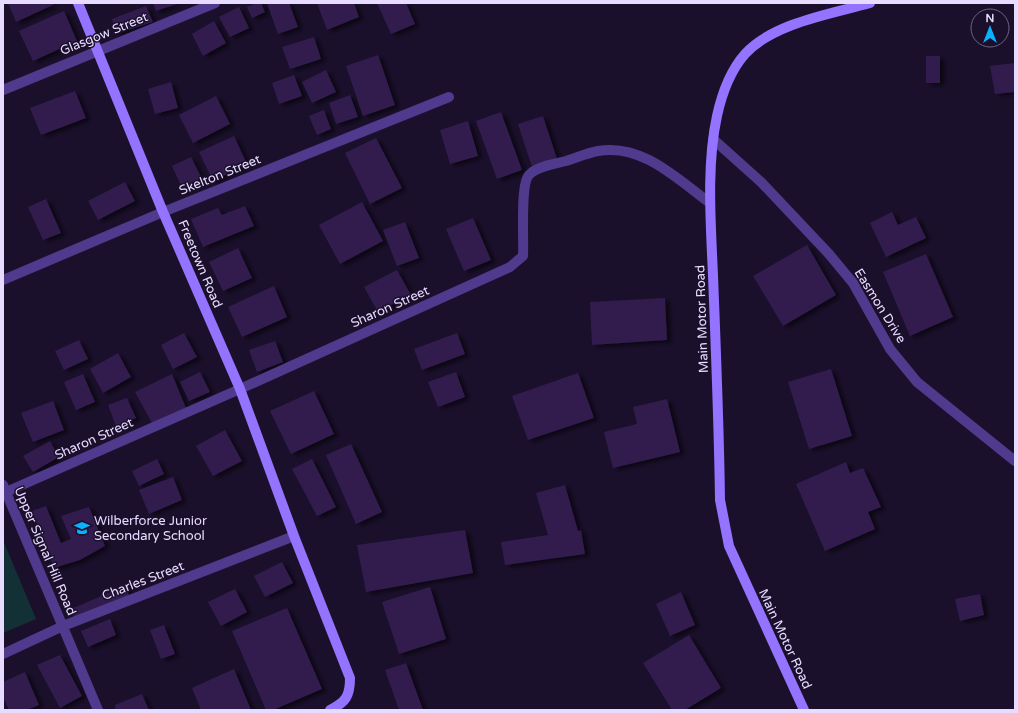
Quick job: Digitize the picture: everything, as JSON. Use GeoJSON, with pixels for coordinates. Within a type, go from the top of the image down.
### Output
{"type":"FeatureCollection","features":[{"type":"Feature","properties":{"kind":"main road","name":"Freetown Road"},"geometry":{"type":"LineString","coordinates":[[78,3],[163,212],[240,389],[294,536],[350,678],[350,691],[342,704],[330,710]]}},
{"type":"Feature","properties":{"kind":"main road","name":"Main Motor Road"},"geometry":{"type":"LineString","coordinates":[[804,710],[729,546],[720,500],[710,203],[713,139],[722,92],[733,70],[746,53],[768,36],[810,19],[870,3]]}},
{"type":"Feature","properties":{"kind":"street","name":"Glasgow Street"},"geometry":{"type":"LineString","coordinates":[[3,90],[215,3]]}},
{"type":"Feature","properties":{"kind":"street","name":"Skelton Street"},"geometry":{"type":"LineString","coordinates":[[3,280],[163,212],[449,97]]}},
{"type":"Feature","properties":{"kind":"street","name":"Easmon Drive"},"geometry":{"type":"LineString","coordinates":[[713,139],[761,182],[829,254],[853,283],[890,349],[917,382],[1015,461]]}},
{"type":"Feature","properties":{"kind":"street","name":"Sharon Street"},"geometry":{"type":"LineString","coordinates":[[4,489],[240,389],[510,267],[523,256],[524,185],[529,174],[542,167],[598,151],[622,151],[639,155],[658,165],[710,203]]}},
{"type":"Feature","properties":{"kind":"street","name":"Upper Signal Hill Road"},"geometry":{"type":"LineString","coordinates":[[4,489],[98,710]]}},
{"type":"Feature","properties":{"kind":"street","name":"Charles Street"},"geometry":{"type":"LineString","coordinates":[[3,654],[63,626],[294,536]]}},
{"type":"Feature","properties":{"kind":"green space"},"geometry":{"type":"Polygon","coordinates":[[[3,540],[36,619],[3,633],[3,540]]]}},
{"type":"Feature","properties":{"kind":"building"},"geometry":{"type":"Polygon","coordinates":[[[8,3],[53,3],[53,5],[16,22],[8,3]]]}},
{"type":"Feature","properties":{"kind":"building"},"geometry":{"type":"Polygon","coordinates":[[[153,3],[180,3],[156,11],[153,3]]]}},
{"type":"Feature","properties":{"kind":"building"},"geometry":{"type":"Polygon","coordinates":[[[261,3],[265,12],[252,18],[247,7],[261,3]]]}},
{"type":"Feature","properties":{"kind":"building"},"geometry":{"type":"Polygon","coordinates":[[[267,3],[289,3],[298,27],[278,34],[267,3]]]}},
{"type":"Feature","properties":{"kind":"building"},"geometry":{"type":"Polygon","coordinates":[[[317,3],[354,3],[359,17],[327,30],[317,3]]]}},
{"type":"Feature","properties":{"kind":"building"},"geometry":{"type":"Polygon","coordinates":[[[377,3],[406,3],[415,24],[391,34],[377,3]]]}},
{"type":"Feature","properties":{"kind":"building"},"geometry":{"type":"Polygon","coordinates":[[[146,6],[153,22],[116,34],[112,19],[146,6]]]}},
{"type":"Feature","properties":{"kind":"building"},"geometry":{"type":"Polygon","coordinates":[[[239,7],[249,28],[230,37],[219,17],[239,7]]]}},
{"type":"Feature","properties":{"kind":"building"},"geometry":{"type":"Polygon","coordinates":[[[64,11],[77,41],[33,61],[19,31],[64,11]]]}},
{"type":"Feature","properties":{"kind":"building"},"geometry":{"type":"Polygon","coordinates":[[[214,21],[226,43],[203,56],[192,34],[214,21]]]}},
{"type":"Feature","properties":{"kind":"building"},"geometry":{"type":"Polygon","coordinates":[[[314,37],[321,59],[290,69],[282,47],[314,37]]]}},
{"type":"Feature","properties":{"kind":"building"},"geometry":{"type":"Polygon","coordinates":[[[378,55],[395,105],[363,116],[346,66],[378,55]]]}},
{"type":"Feature","properties":{"kind":"building"},"geometry":{"type":"Polygon","coordinates":[[[926,56],[940,56],[940,83],[926,83],[926,56]]]}},
{"type":"Feature","properties":{"kind":"building"},"geometry":{"type":"Polygon","coordinates":[[[1015,63],[1015,92],[995,94],[990,66],[1015,63]]]}},
{"type":"Feature","properties":{"kind":"building"},"geometry":{"type":"Polygon","coordinates":[[[326,70],[336,92],[312,103],[302,82],[326,70]]]}},
{"type":"Feature","properties":{"kind":"building"},"geometry":{"type":"Polygon","coordinates":[[[294,75],[302,96],[279,104],[272,83],[294,75]]]}},
{"type":"Feature","properties":{"kind":"building"},"geometry":{"type":"Polygon","coordinates":[[[171,82],[178,108],[155,114],[148,89],[171,82]]]}},
{"type":"Feature","properties":{"kind":"building"},"geometry":{"type":"Polygon","coordinates":[[[75,91],[86,118],[41,135],[30,108],[75,91]]]}},
{"type":"Feature","properties":{"kind":"building"},"geometry":{"type":"Polygon","coordinates":[[[350,95],[358,117],[336,124],[329,103],[350,95]]]}},
{"type":"Feature","properties":{"kind":"building"},"geometry":{"type":"Polygon","coordinates":[[[216,96],[230,124],[193,143],[179,115],[216,96]]]}},
{"type":"Feature","properties":{"kind":"building"},"geometry":{"type":"Polygon","coordinates":[[[324,110],[331,129],[317,135],[309,116],[324,110]]]}},
{"type":"Feature","properties":{"kind":"building"},"geometry":{"type":"Polygon","coordinates":[[[501,112],[522,170],[497,179],[476,121],[501,112]]]}},
{"type":"Feature","properties":{"kind":"building"},"geometry":{"type":"Polygon","coordinates":[[[543,116],[557,159],[532,167],[518,124],[543,116]]]}},
{"type":"Feature","properties":{"kind":"building"},"geometry":{"type":"Polygon","coordinates":[[[468,121],[478,156],[450,164],[440,130],[468,121]]]}},
{"type":"Feature","properties":{"kind":"building"},"geometry":{"type":"Polygon","coordinates":[[[234,136],[247,164],[213,181],[199,152],[234,136]]]}},
{"type":"Feature","properties":{"kind":"building"},"geometry":{"type":"Polygon","coordinates":[[[376,138],[402,188],[370,204],[345,153],[376,138]]]}},
{"type":"Feature","properties":{"kind":"building"},"geometry":{"type":"Polygon","coordinates":[[[191,157],[202,179],[182,188],[172,166],[191,157]]]}},
{"type":"Feature","properties":{"kind":"building"},"geometry":{"type":"Polygon","coordinates":[[[125,182],[135,201],[98,220],[88,201],[125,182]]]}},
{"type":"Feature","properties":{"kind":"building"},"geometry":{"type":"Polygon","coordinates":[[[46,199],[61,233],[43,240],[28,207],[46,199]]]}},
{"type":"Feature","properties":{"kind":"building"},"geometry":{"type":"Polygon","coordinates":[[[362,202],[383,241],[340,264],[319,225],[362,202]]]}},
{"type":"Feature","properties":{"kind":"building"},"geometry":{"type":"Polygon","coordinates":[[[245,206],[254,226],[203,247],[191,219],[218,208],[222,215],[245,206]]]}},
{"type":"Feature","properties":{"kind":"building"},"geometry":{"type":"Polygon","coordinates":[[[892,212],[898,225],[916,217],[926,238],[886,257],[870,223],[892,212]]]}},
{"type":"Feature","properties":{"kind":"building"},"geometry":{"type":"Polygon","coordinates":[[[473,218],[491,260],[464,271],[446,229],[473,218]]]}},
{"type":"Feature","properties":{"kind":"building"},"geometry":{"type":"Polygon","coordinates":[[[405,222],[419,258],[397,266],[383,230],[405,222]]]}},
{"type":"Feature","properties":{"kind":"building"},"geometry":{"type":"Polygon","coordinates":[[[807,245],[836,295],[783,326],[753,276],[807,245]]]}},
{"type":"Feature","properties":{"kind":"building"},"geometry":{"type":"Polygon","coordinates":[[[238,248],[252,278],[223,291],[209,262],[238,248]]]}},
{"type":"Feature","properties":{"kind":"building"},"geometry":{"type":"Polygon","coordinates":[[[926,254],[953,317],[910,336],[883,272],[926,254]]]}},
{"type":"Feature","properties":{"kind":"building"},"geometry":{"type":"Polygon","coordinates":[[[397,270],[411,295],[378,312],[364,287],[397,270]]]}},
{"type":"Feature","properties":{"kind":"building"},"geometry":{"type":"Polygon","coordinates":[[[274,286],[287,317],[242,337],[228,307],[274,286]]]}},
{"type":"Feature","properties":{"kind":"building"},"geometry":{"type":"Polygon","coordinates":[[[665,298],[667,340],[592,345],[590,302],[665,298]]]}},
{"type":"Feature","properties":{"kind":"building"},"geometry":{"type":"Polygon","coordinates":[[[184,333],[197,357],[173,369],[161,345],[184,333]]]}},
{"type":"Feature","properties":{"kind":"building"},"geometry":{"type":"Polygon","coordinates":[[[457,333],[465,354],[422,370],[414,349],[457,333]]]}},
{"type":"Feature","properties":{"kind":"building"},"geometry":{"type":"Polygon","coordinates":[[[79,340],[88,359],[64,370],[55,351],[79,340]]]}},
{"type":"Feature","properties":{"kind":"building"},"geometry":{"type":"Polygon","coordinates":[[[275,341],[283,362],[257,372],[249,350],[275,341]]]}},
{"type":"Feature","properties":{"kind":"building"},"geometry":{"type":"Polygon","coordinates":[[[118,353],[131,377],[103,393],[90,369],[118,353]]]}},
{"type":"Feature","properties":{"kind":"building"},"geometry":{"type":"Polygon","coordinates":[[[831,369],[852,436],[809,449],[788,382],[831,369]]]}},
{"type":"Feature","properties":{"kind":"building"},"geometry":{"type":"Polygon","coordinates":[[[200,372],[210,392],[189,401],[180,382],[200,372]]]}},
{"type":"Feature","properties":{"kind":"building"},"geometry":{"type":"Polygon","coordinates":[[[456,372],[465,397],[438,407],[428,382],[456,372]]]}},
{"type":"Feature","properties":{"kind":"building"},"geometry":{"type":"Polygon","coordinates":[[[578,373],[594,418],[528,440],[512,396],[578,373]]]}},
{"type":"Feature","properties":{"kind":"building"},"geometry":{"type":"Polygon","coordinates":[[[83,374],[95,402],[76,410],[64,382],[83,374]]]}},
{"type":"Feature","properties":{"kind":"building"},"geometry":{"type":"Polygon","coordinates":[[[172,374],[186,408],[152,423],[135,392],[172,374]]]}},
{"type":"Feature","properties":{"kind":"building"},"geometry":{"type":"Polygon","coordinates":[[[314,391],[334,434],[291,454],[270,411],[314,391]]]}},
{"type":"Feature","properties":{"kind":"building"},"geometry":{"type":"Polygon","coordinates":[[[127,398],[136,418],[116,426],[108,405],[127,398]]]}},
{"type":"Feature","properties":{"kind":"building"},"geometry":{"type":"Polygon","coordinates":[[[667,399],[680,452],[613,468],[604,432],[637,424],[633,407],[667,399]]]}},
{"type":"Feature","properties":{"kind":"building"},"geometry":{"type":"Polygon","coordinates":[[[53,401],[64,430],[33,442],[21,413],[53,401]]]}},
{"type":"Feature","properties":{"kind":"building"},"geometry":{"type":"Polygon","coordinates":[[[225,430],[242,461],[213,476],[196,446],[225,430]]]}},
{"type":"Feature","properties":{"kind":"building"},"geometry":{"type":"Polygon","coordinates":[[[50,441],[59,457],[33,472],[23,456],[50,441]]]}},
{"type":"Feature","properties":{"kind":"building"},"geometry":{"type":"Polygon","coordinates":[[[351,444],[382,512],[356,524],[326,455],[351,444]]]}},
{"type":"Feature","properties":{"kind":"building"},"geometry":{"type":"Polygon","coordinates":[[[157,459],[164,474],[139,486],[132,471],[157,459]]]}},
{"type":"Feature","properties":{"kind":"building"},"geometry":{"type":"Polygon","coordinates":[[[312,459],[336,507],[317,516],[292,469],[312,459]]]}},
{"type":"Feature","properties":{"kind":"building"},"geometry":{"type":"Polygon","coordinates":[[[846,462],[850,473],[863,468],[881,507],[868,512],[875,529],[825,551],[796,484],[846,462]]]}},
{"type":"Feature","properties":{"kind":"building"},"geometry":{"type":"Polygon","coordinates":[[[173,477],[182,500],[149,514],[139,490],[173,477]]]}},
{"type":"Feature","properties":{"kind":"building"},"geometry":{"type":"Polygon","coordinates":[[[565,485],[578,531],[581,530],[585,554],[505,565],[501,542],[548,535],[536,493],[565,485]]]}},
{"type":"Feature","properties":{"kind":"building","name":"Wilberforce Junior Secondary School"},"geometry":{"type":"Polygon","coordinates":[[[46,506],[61,543],[71,539],[61,516],[89,507],[105,546],[80,560],[54,568],[32,511],[46,506]]]}},
{"type":"Feature","properties":{"kind":"building"},"geometry":{"type":"Polygon","coordinates":[[[465,530],[473,573],[366,592],[357,545],[465,530]]]}},
{"type":"Feature","properties":{"kind":"building"},"geometry":{"type":"Polygon","coordinates":[[[282,562],[293,583],[265,597],[254,576],[282,562]]]}},
{"type":"Feature","properties":{"kind":"building"},"geometry":{"type":"Polygon","coordinates":[[[125,586],[130,597],[75,619],[71,609],[125,586]]]}},
{"type":"Feature","properties":{"kind":"building"},"geometry":{"type":"Polygon","coordinates":[[[430,587],[446,639],[399,654],[382,602],[430,587]]]}},
{"type":"Feature","properties":{"kind":"building"},"geometry":{"type":"Polygon","coordinates":[[[235,589],[247,612],[221,626],[208,602],[235,589]]]}},
{"type":"Feature","properties":{"kind":"building"},"geometry":{"type":"Polygon","coordinates":[[[681,592],[695,625],[670,636],[656,604],[681,592]]]}},
{"type":"Feature","properties":{"kind":"building"},"geometry":{"type":"Polygon","coordinates":[[[980,594],[984,615],[960,621],[955,599],[980,594]]]}},
{"type":"Feature","properties":{"kind":"building"},"geometry":{"type":"Polygon","coordinates":[[[287,608],[322,689],[273,710],[266,710],[232,631],[287,608]]]}},
{"type":"Feature","properties":{"kind":"building"},"geometry":{"type":"Polygon","coordinates":[[[110,619],[116,635],[88,647],[81,631],[110,619]]]}},
{"type":"Feature","properties":{"kind":"building"},"geometry":{"type":"Polygon","coordinates":[[[164,625],[175,654],[161,659],[150,630],[164,625]]]}},
{"type":"Feature","properties":{"kind":"building"},"geometry":{"type":"Polygon","coordinates":[[[689,635],[721,688],[685,710],[672,710],[643,663],[689,635]]]}},
{"type":"Feature","properties":{"kind":"building"},"geometry":{"type":"Polygon","coordinates":[[[60,655],[82,696],[60,708],[37,665],[60,655]]]}},
{"type":"Feature","properties":{"kind":"building"},"geometry":{"type":"Polygon","coordinates":[[[406,663],[423,710],[399,710],[385,670],[406,663]]]}},
{"type":"Feature","properties":{"kind":"building"},"geometry":{"type":"Polygon","coordinates":[[[234,669],[251,710],[201,710],[192,688],[234,669]]]}},
{"type":"Feature","properties":{"kind":"building"},"geometry":{"type":"Polygon","coordinates":[[[25,672],[39,705],[27,710],[9,710],[3,697],[3,682],[25,672]]]}},
{"type":"Feature","properties":{"kind":"building"},"geometry":{"type":"Polygon","coordinates":[[[142,694],[149,710],[116,710],[115,705],[142,694]]]}},
{"type":"Feature","properties":{"kind":"place","name":"Wilberforce Junior Secondary School"},"geometry":{"type":"Point","coordinates":[82,528]}}]}
